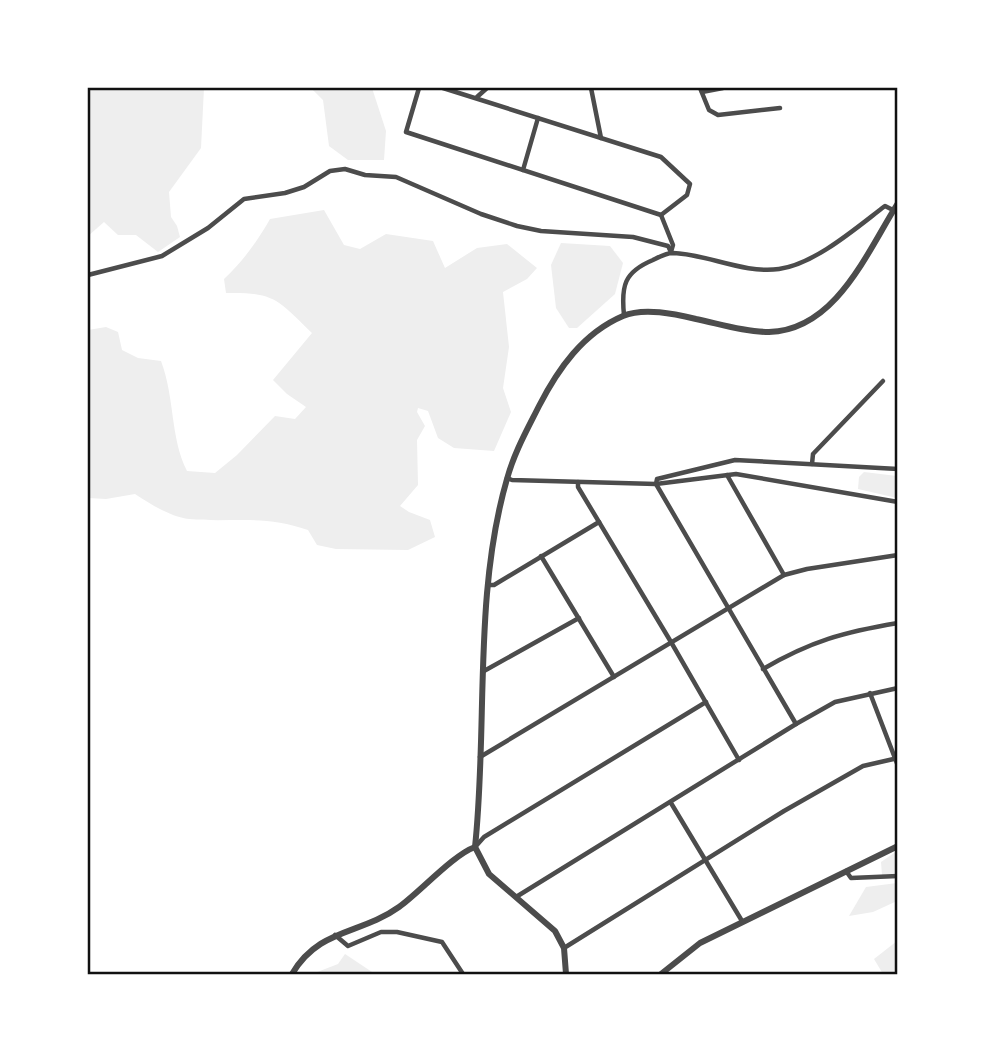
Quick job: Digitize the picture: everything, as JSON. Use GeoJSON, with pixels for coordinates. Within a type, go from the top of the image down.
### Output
{"type":"FeatureCollection","features":[{"type":"Feature","properties":{"kind":"street"},"geometry":{"type":"LineString","coordinates":[[419,88],[407,132],[661,215]]}},
{"type":"Feature","properties":{"kind":"street"},"geometry":{"type":"LineString","coordinates":[[443,88],[661,157],[690,184],[687,195],[661,215]]}},
{"type":"Feature","properties":{"kind":"street"},"geometry":{"type":"LineString","coordinates":[[476,98],[487,88]]}},
{"type":"Feature","properties":{"kind":"street"},"geometry":{"type":"LineString","coordinates":[[591,88],[601,138]]}},
{"type":"Feature","properties":{"kind":"street"},"geometry":{"type":"LineString","coordinates":[[723,88],[701,90],[709,110],[718,115],[780,108]]}},
{"type":"Feature","properties":{"kind":"street"},"geometry":{"type":"LineString","coordinates":[[523,170],[538,118]]}},
{"type":"Feature","properties":{"kind":"street"},"geometry":{"type":"LineString","coordinates":[[88,275],[162,256],[208,228],[244,199],[285,193],[304,187],[330,171],[345,169],[365,175],[396,177],[481,214],[517,226],[541,231],[634,237],[668,246],[671,253]]}},
{"type":"Feature","properties":{"kind":"street"},"geometry":{"type":"LineString","coordinates":[[566,975],[564,948],[555,931],[489,874],[475,847],[491,555],[507,478],[518,448],[550,384],[582,341],[624,315],[652,313],[682,315],[749,331],[770,332],[791,328],[813,318],[844,289],[898,203]]}},
{"type":"Feature","properties":{"kind":"street"},"geometry":{"type":"LineString","coordinates":[[624,315],[622,296],[624,284],[631,272],[671,253],[736,266],[777,270],[798,265],[845,236],[885,206],[893,210]]}},
{"type":"Feature","properties":{"kind":"street"},"geometry":{"type":"LineString","coordinates":[[661,215],[673,245],[671,253]]}},
{"type":"Feature","properties":{"kind":"street"},"geometry":{"type":"LineString","coordinates":[[811,464],[813,454],[883,381]]}},
{"type":"Feature","properties":{"kind":"street"},"geometry":{"type":"LineString","coordinates":[[656,484],[657,480],[735,460],[898,469]]}},
{"type":"Feature","properties":{"kind":"street"},"geometry":{"type":"LineString","coordinates":[[507,478],[656,484],[736,474],[898,502]]}},
{"type":"Feature","properties":{"kind":"street"},"geometry":{"type":"LineString","coordinates":[[727,475],[784,575]]}},
{"type":"Feature","properties":{"kind":"street"},"geometry":{"type":"LineString","coordinates":[[578,482],[739,761]]}},
{"type":"Feature","properties":{"kind":"street"},"geometry":{"type":"LineString","coordinates":[[656,484],[796,724]]}},
{"type":"Feature","properties":{"kind":"street"},"geometry":{"type":"LineString","coordinates":[[488,585],[494,585],[599,522]]}},
{"type":"Feature","properties":{"kind":"street"},"geometry":{"type":"LineString","coordinates":[[480,757],[784,575],[898,555]]}},
{"type":"Feature","properties":{"kind":"street"},"geometry":{"type":"LineString","coordinates":[[541,556],[614,677]]}},
{"type":"Feature","properties":{"kind":"street"},"geometry":{"type":"LineString","coordinates":[[484,671],[579,618]]}},
{"type":"Feature","properties":{"kind":"street"},"geometry":{"type":"LineString","coordinates":[[763,669],[822,640],[846,632],[898,623]]}},
{"type":"Feature","properties":{"kind":"street"},"geometry":{"type":"LineString","coordinates":[[516,897],[835,702],[898,688]]}},
{"type":"Feature","properties":{"kind":"street"},"geometry":{"type":"LineString","coordinates":[[870,693],[898,766]]}},
{"type":"Feature","properties":{"kind":"street"},"geometry":{"type":"LineString","coordinates":[[292,975],[319,944],[335,934],[382,918],[475,847],[484,837],[706,702]]}},
{"type":"Feature","properties":{"kind":"street"},"geometry":{"type":"LineString","coordinates":[[564,948],[704,860],[863,766],[896,758]]}},
{"type":"Feature","properties":{"kind":"street"},"geometry":{"type":"LineString","coordinates":[[671,803],[742,920]]}},
{"type":"Feature","properties":{"kind":"street"},"geometry":{"type":"LineString","coordinates":[[661,975],[700,943],[742,920],[898,846]]}},
{"type":"Feature","properties":{"kind":"street"},"geometry":{"type":"LineString","coordinates":[[845,870],[851,878],[898,876]]}},
{"type":"Feature","properties":{"kind":"street"},"geometry":{"type":"LineString","coordinates":[[335,934],[348,946],[381,932],[397,932],[442,942],[463,975]]}},
{"type":"Feature","properties":{"kind":"shaded area"},"geometry":{"type":"Polygon","coordinates":[[[88,88],[204,88],[201,148],[169,192],[171,217],[180,237],[158,252],[136,235],[118,235],[104,222],[88,236],[88,88]]]}},
{"type":"Feature","properties":{"kind":"shaded area"},"geometry":{"type":"Polygon","coordinates":[[[311,88],[372,88],[386,131],[384,160],[348,160],[329,146],[323,100],[311,88]]]}},
{"type":"Feature","properties":{"kind":"shaded area"},"geometry":{"type":"Polygon","coordinates":[[[324,210],[344,245],[360,249],[386,234],[433,241],[445,268],[477,248],[507,244],[537,268],[527,279],[503,292],[509,347],[503,388],[511,412],[494,451],[454,448],[438,438],[428,411],[418,408],[417,412],[425,426],[417,440],[418,485],[400,506],[430,520],[435,537],[408,550],[336,549],[317,545],[308,530],[292,525],[182,518],[161,510],[135,494],[106,499],[88,498],[88,330],[106,327],[118,332],[122,350],[138,358],[161,361],[169,389],[178,445],[187,471],[215,473],[237,455],[275,416],[295,419],[306,407],[273,380],[312,333],[275,300],[255,294],[226,293],[224,279],[249,251],[270,219],[324,210]]]}},
{"type":"Feature","properties":{"kind":"shaded area"},"geometry":{"type":"Polygon","coordinates":[[[561,243],[610,246],[623,263],[615,294],[577,328],[569,328],[556,308],[551,265],[561,243]]]}},
{"type":"Feature","properties":{"kind":"shaded area"},"geometry":{"type":"Polygon","coordinates":[[[864,472],[897,476],[897,498],[858,489],[859,477],[864,472]]]}},
{"type":"Feature","properties":{"kind":"shaded area"},"geometry":{"type":"Polygon","coordinates":[[[897,851],[897,874],[882,875],[881,862],[897,851]]]}},
{"type":"Feature","properties":{"kind":"shaded area"},"geometry":{"type":"Polygon","coordinates":[[[897,883],[897,901],[873,912],[849,916],[866,887],[897,883]]]}},
{"type":"Feature","properties":{"kind":"shaded area"},"geometry":{"type":"Polygon","coordinates":[[[897,941],[897,974],[883,974],[874,959],[897,941]]]}},
{"type":"Feature","properties":{"kind":"shaded area"},"geometry":{"type":"Polygon","coordinates":[[[345,954],[375,974],[312,974],[338,964],[345,954]]]}}]}
